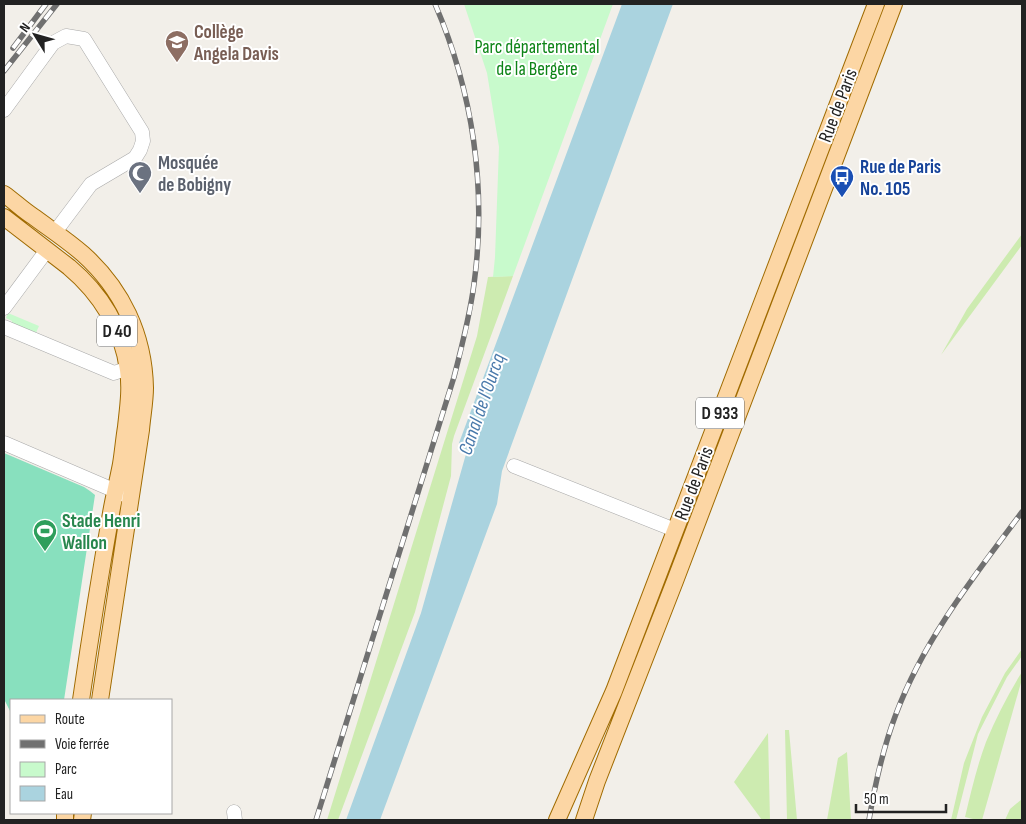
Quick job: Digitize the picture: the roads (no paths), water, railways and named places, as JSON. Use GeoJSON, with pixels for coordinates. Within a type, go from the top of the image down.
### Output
{"type":"FeatureCollection","features":[{"type":"Feature","properties":{"kind":"main road","name":"Rue de Paris"},"geometry":{"type":"LineString","coordinates":[[557,820],[614,691],[876,4]]}},
{"type":"Feature","properties":{"kind":"main road","name":"Rue de Paris"},"geometry":{"type":"LineString","coordinates":[[584,820],[597,781],[894,4]]}},
{"type":"Feature","properties":{"kind":"main road","name":"D 40"},"geometry":{"type":"LineString","coordinates":[[4,193],[93,264],[114,288],[131,319],[139,343],[135,366]]}},
{"type":"Feature","properties":{"kind":"main road"},"geometry":{"type":"LineString","coordinates":[[4,204],[9,208],[32,216]]}},
{"type":"Feature","properties":{"kind":"main road","name":"D 40"},"geometry":{"type":"LineString","coordinates":[[4,217],[78,274],[102,302],[135,366],[145,390],[143,410],[95,603],[81,699]]}},
{"type":"Feature","properties":{"kind":"main road","name":"D 40"},"geometry":{"type":"LineString","coordinates":[[100,699],[123,494]]}},
{"type":"Feature","properties":{"kind":"street"},"geometry":{"type":"LineString","coordinates":[[4,110],[54,43],[66,36],[84,40],[142,132],[143,142],[135,158],[91,184],[55,232]]}},
{"type":"Feature","properties":{"kind":"street"},"geometry":{"type":"LineString","coordinates":[[4,308],[47,250]]}},
{"type":"Feature","properties":{"kind":"street"},"geometry":{"type":"LineString","coordinates":[[4,326],[114,373],[135,366]]}},
{"type":"Feature","properties":{"kind":"street"},"geometry":{"type":"LineString","coordinates":[[4,443],[123,494]]}},
{"type":"Feature","properties":{"kind":"street"},"geometry":{"type":"LineString","coordinates":[[514,466],[675,530]]}},
{"type":"Feature","properties":{"kind":"water","name":"Canal de l'Ourcq"},"geometry":{"type":"Polygon","coordinates":[[[622,4],[673,4],[502,471],[497,504],[380,820],[346,820],[421,613],[466,454],[459,443],[622,4]]]}},
{"type":"Feature","properties":{"kind":"railway"},"geometry":{"type":"LineString","coordinates":[[13,48],[46,4]]}},
{"type":"Feature","properties":{"kind":"railway"},"geometry":{"type":"LineString","coordinates":[[4,71],[57,4]]}},
{"type":"Feature","properties":{"kind":"railway"},"geometry":{"type":"LineString","coordinates":[[316,820],[454,377],[466,330],[474,284],[479,212],[474,141],[459,71],[435,4]]}},
{"type":"Feature","properties":{"kind":"railway"},"geometry":{"type":"LineString","coordinates":[[869,820],[883,753],[891,727],[908,686],[952,608],[1022,512]]}},
{"type":"Feature","properties":{"kind":"place","name":"Collège Angela Davis"},"geometry":{"type":"Point","coordinates":[177,63]}},
{"type":"Feature","properties":{"kind":"place","name":"Mosquée de Bobigny"},"geometry":{"type":"Point","coordinates":[140,194]}},
{"type":"Feature","properties":{"kind":"place","name":"Rue de Paris No. 105"},"geometry":{"type":"Point","coordinates":[842,198]}},
{"type":"Feature","properties":{"kind":"place","name":"Stade Henri Wallon"},"geometry":{"type":"Point","coordinates":[45,552]}},
{"type":"Feature","properties":{"kind":"park label","name":"Parc départemental de la Bergère"},"geometry":{"type":"Point","coordinates":[537,57]}}]}
